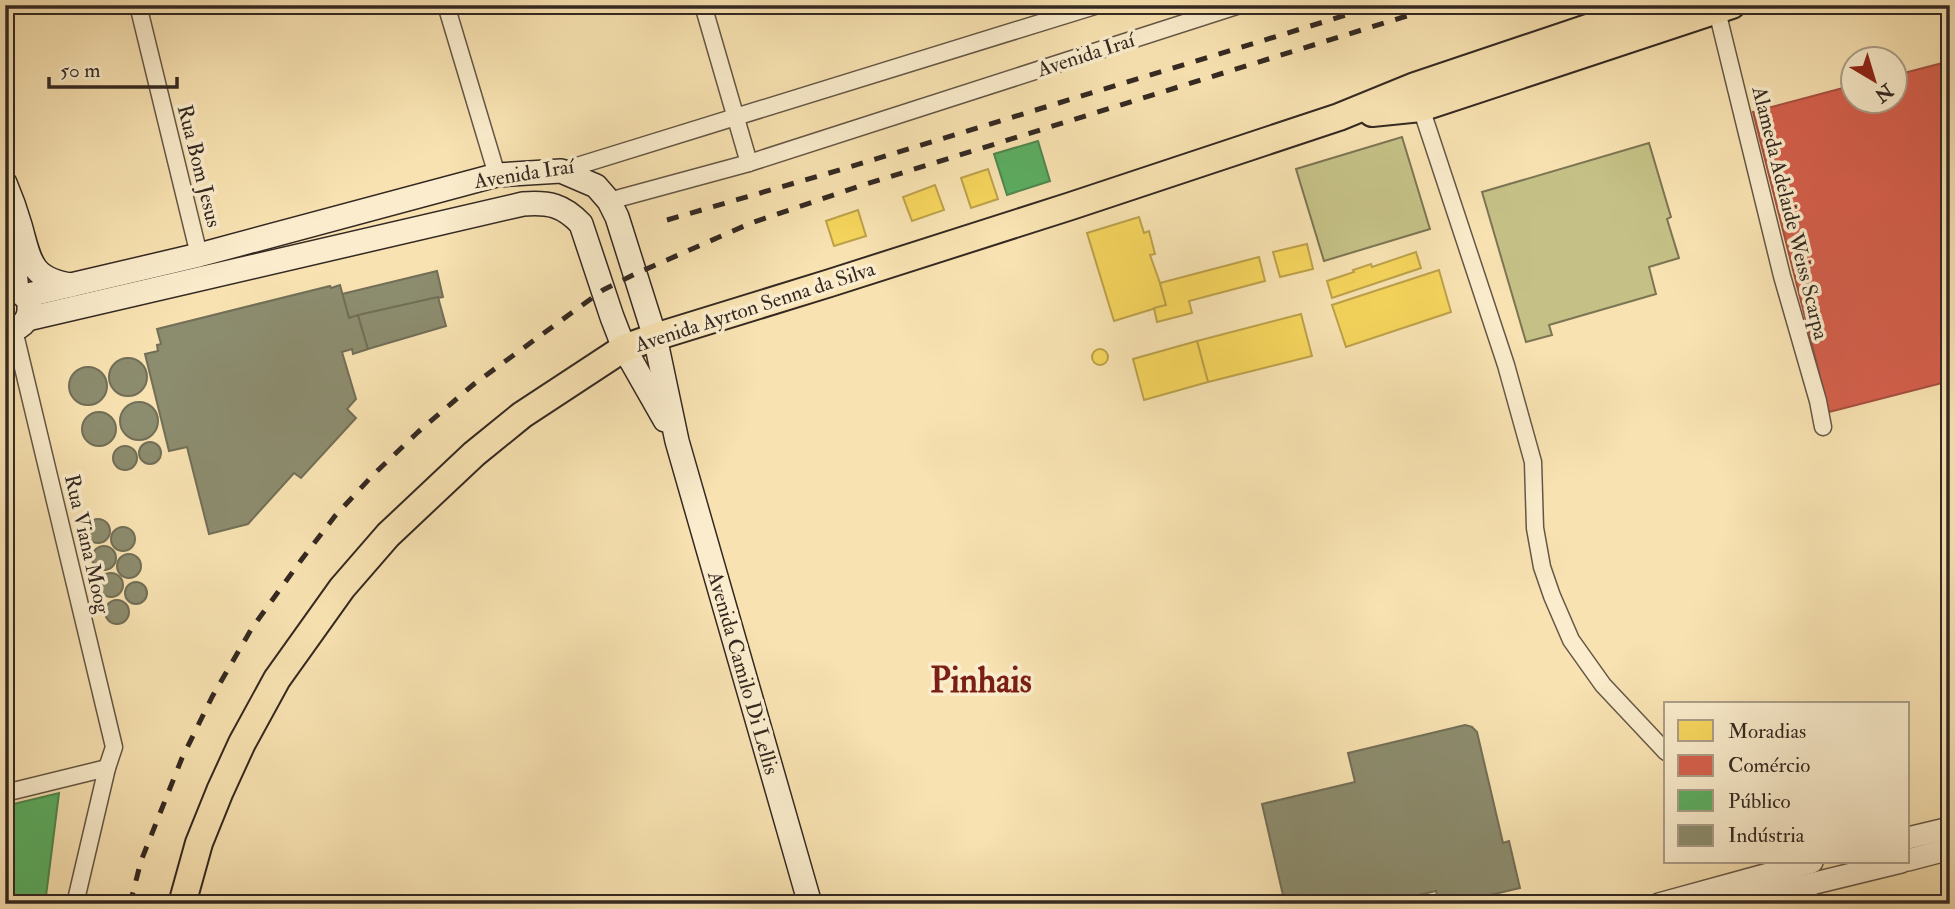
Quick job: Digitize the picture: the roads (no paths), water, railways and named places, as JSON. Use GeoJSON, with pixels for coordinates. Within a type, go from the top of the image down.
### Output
{"type":"FeatureCollection","features":[{"type":"Feature","properties":{"kind":"main road","name":"Avenida Ayrton Senna da Silva"},"geometry":{"type":"LineString","coordinates":[[182,904],[199,844],[242,743],[277,679],[342,588],[388,535],[474,454],[522,415],[624,348],[1032,219],[1339,117],[1415,86],[1656,5]]}},
{"type":"Feature","properties":{"kind":"main road","name":"Avenida Ayrton Senna da Silva"},"geometry":{"type":"LineString","coordinates":[[1339,117],[1421,108],[1724,8]]}},
{"type":"Feature","properties":{"kind":"main road","name":"Avenida Iraí"},"geometry":{"type":"LineString","coordinates":[[15,293],[71,285],[199,255],[497,174],[561,171]]}},
{"type":"Feature","properties":{"kind":"main road","name":"Avenida Camilo Di Lellis"},"geometry":{"type":"LineString","coordinates":[[561,171],[596,186],[609,201],[617,217],[655,337],[677,442],[810,904]]}},
{"type":"Feature","properties":{"kind":"main road"},"geometry":{"type":"LineString","coordinates":[[5,183],[28,257],[38,273],[54,283],[71,285]]}},
{"type":"Feature","properties":{"kind":"main road"},"geometry":{"type":"LineString","coordinates":[[5,195],[13,243],[15,293],[28,303],[29,312],[16,327]]}},
{"type":"Feature","properties":{"kind":"main road","name":"Avenida Iraí"},"geometry":{"type":"LineString","coordinates":[[16,327],[523,204],[556,206],[570,212],[581,224]]}},
{"type":"Feature","properties":{"kind":"main road","name":"Avenida Camilo Di Lellis"},"geometry":{"type":"LineString","coordinates":[[581,224],[624,348],[677,442]]}},
{"type":"Feature","properties":{"kind":"street","name":"Rua Bom Jesus"},"geometry":{"type":"LineString","coordinates":[[138,5],[199,255]]}},
{"type":"Feature","properties":{"kind":"street"},"geometry":{"type":"LineString","coordinates":[[446,5],[497,174]]}},
{"type":"Feature","properties":{"kind":"street"},"geometry":{"type":"LineString","coordinates":[[703,5],[749,163]]}},
{"type":"Feature","properties":{"kind":"street","name":"Avenida Iraí"},"geometry":{"type":"LineString","coordinates":[[561,171],[1098,5]]}},
{"type":"Feature","properties":{"kind":"street","name":"Avenida Iraí"},"geometry":{"type":"LineString","coordinates":[[609,201],[749,163],[1240,5]]}},
{"type":"Feature","properties":{"kind":"street","name":"Alameda Adelaide Weiss Scarpa"},"geometry":{"type":"LineString","coordinates":[[1724,8],[1783,276],[1823,427]]}},
{"type":"Feature","properties":{"kind":"street"},"geometry":{"type":"LineString","coordinates":[[1421,108],[1506,365],[1533,462],[1535,528],[1542,567],[1552,596],[1571,639],[1603,685],[1664,750]]}},
{"type":"Feature","properties":{"kind":"street","name":"Rua Viana Moog"},"geometry":{"type":"LineString","coordinates":[[16,327],[114,747],[75,904]]}},
{"type":"Feature","properties":{"kind":"street"},"geometry":{"type":"LineString","coordinates":[[5,793],[107,768]]}},
{"type":"Feature","properties":{"kind":"street"},"geometry":{"type":"LineString","coordinates":[[1910,838],[1950,828]]}},
{"type":"Feature","properties":{"kind":"street"},"geometry":{"type":"LineString","coordinates":[[1910,859],[1950,849]]}},
{"type":"Feature","properties":{"kind":"street"},"geometry":{"type":"LineString","coordinates":[[1659,904],[1777,866],[1794,864]]}},
{"type":"Feature","properties":{"kind":"street"},"geometry":{"type":"LineString","coordinates":[[1729,904],[1809,895],[1894,864]]}},
{"type":"Feature","properties":{"kind":"street"},"geometry":{"type":"LineString","coordinates":[[1777,866],[1809,895]]}},
{"type":"Feature","properties":{"kind":"railway"},"geometry":{"type":"LineString","coordinates":[[667,220],[1379,5]]}},
{"type":"Feature","properties":{"kind":"railway"},"geometry":{"type":"LineString","coordinates":[[130,904],[141,861],[182,758],[212,697],[252,628],[335,516],[418,432],[474,384],[603,290],[751,223],[860,186],[1442,5]]}},
{"type":"Feature","properties":{"kind":"district","name":"Pinhais"},"geometry":{"type":"Point","coordinates":[981,681]}}]}
